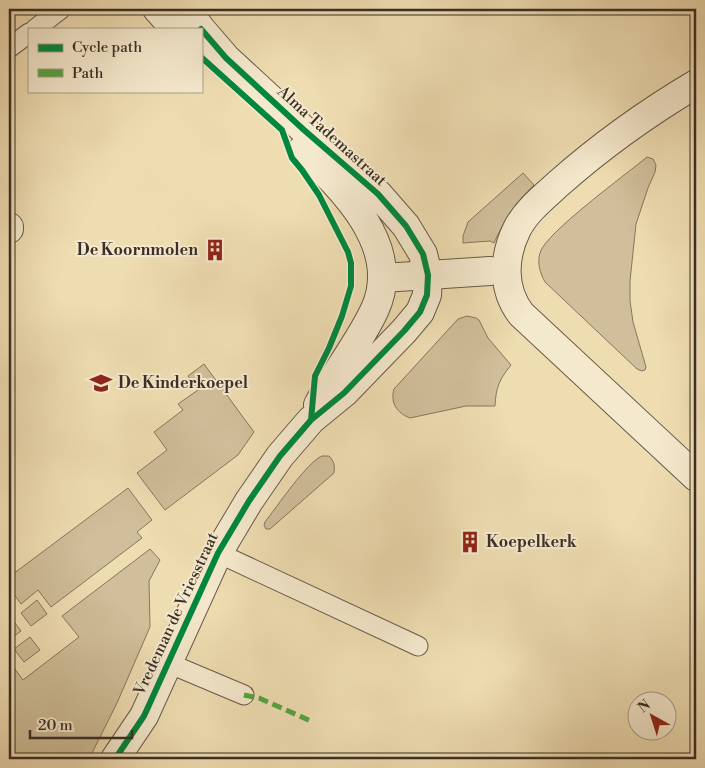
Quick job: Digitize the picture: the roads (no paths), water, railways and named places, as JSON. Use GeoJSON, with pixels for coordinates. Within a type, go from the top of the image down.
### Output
{"type":"FeatureCollection","features":[{"type":"Feature","properties":{"kind":"street","name":"Alma Tademastraat"},"geometry":{"type":"LineString","coordinates":[[171,14],[199,28]]}},
{"type":"Feature","properties":{"kind":"street","name":"Alma Tademastraat"},"geometry":{"type":"LineString","coordinates":[[202,30],[226,58],[258,88],[378,194],[406,226],[417,242],[423,254],[428,275]]}},
{"type":"Feature","properties":{"kind":"street","name":"Alma Tademastraat"},"geometry":{"type":"LineString","coordinates":[[202,58],[321,168],[361,213],[375,242],[381,260],[383,278]]}},
{"type":"Feature","properties":{"kind":"street"},"geometry":{"type":"LineString","coordinates":[[498,271],[518,227],[526,215],[543,198],[628,127],[696,84]]}},
{"type":"Feature","properties":{"kind":"street"},"geometry":{"type":"LineString","coordinates":[[383,278],[498,271]]}},
{"type":"Feature","properties":{"kind":"street"},"geometry":{"type":"LineString","coordinates":[[498,271],[515,306],[521,314],[696,478]]}},
{"type":"Feature","properties":{"kind":"street","name":"Vredeman de Vriesstraat"},"geometry":{"type":"LineString","coordinates":[[115,759],[144,716],[218,553],[254,493],[280,456],[311,420],[344,393],[420,312],[427,295],[428,275]]}},
{"type":"Feature","properties":{"kind":"street","name":"Vredeman de Vriesstraat"},"geometry":{"type":"LineString","coordinates":[[311,420],[329,384],[376,308],[383,278]]}},
{"type":"Feature","properties":{"kind":"street","name":"Vredeman de Vriesstraat"},"geometry":{"type":"LineString","coordinates":[[134,759],[144,716]]}},
{"type":"Feature","properties":{"kind":"lane"},"geometry":{"type":"LineString","coordinates":[[36,28],[61,9]]}},
{"type":"Feature","properties":{"kind":"lane"},"geometry":{"type":"LineString","coordinates":[[9,48],[28,34]]}},
{"type":"Feature","properties":{"kind":"lane"},"geometry":{"type":"LineString","coordinates":[[218,553],[418,646]]}},
{"type":"Feature","properties":{"kind":"lane"},"geometry":{"type":"LineString","coordinates":[[168,663],[244,695]]}},
{"type":"Feature","properties":{"kind":"place","name":"De Koornmolen"},"geometry":{"type":"Point","coordinates":[215,250]}},
{"type":"Feature","properties":{"kind":"place","name":"De Kinderkoepel"},"geometry":{"type":"Point","coordinates":[101,383]}},
{"type":"Feature","properties":{"kind":"place","name":"Koepelkerk"},"geometry":{"type":"Point","coordinates":[470,542]}}]}
